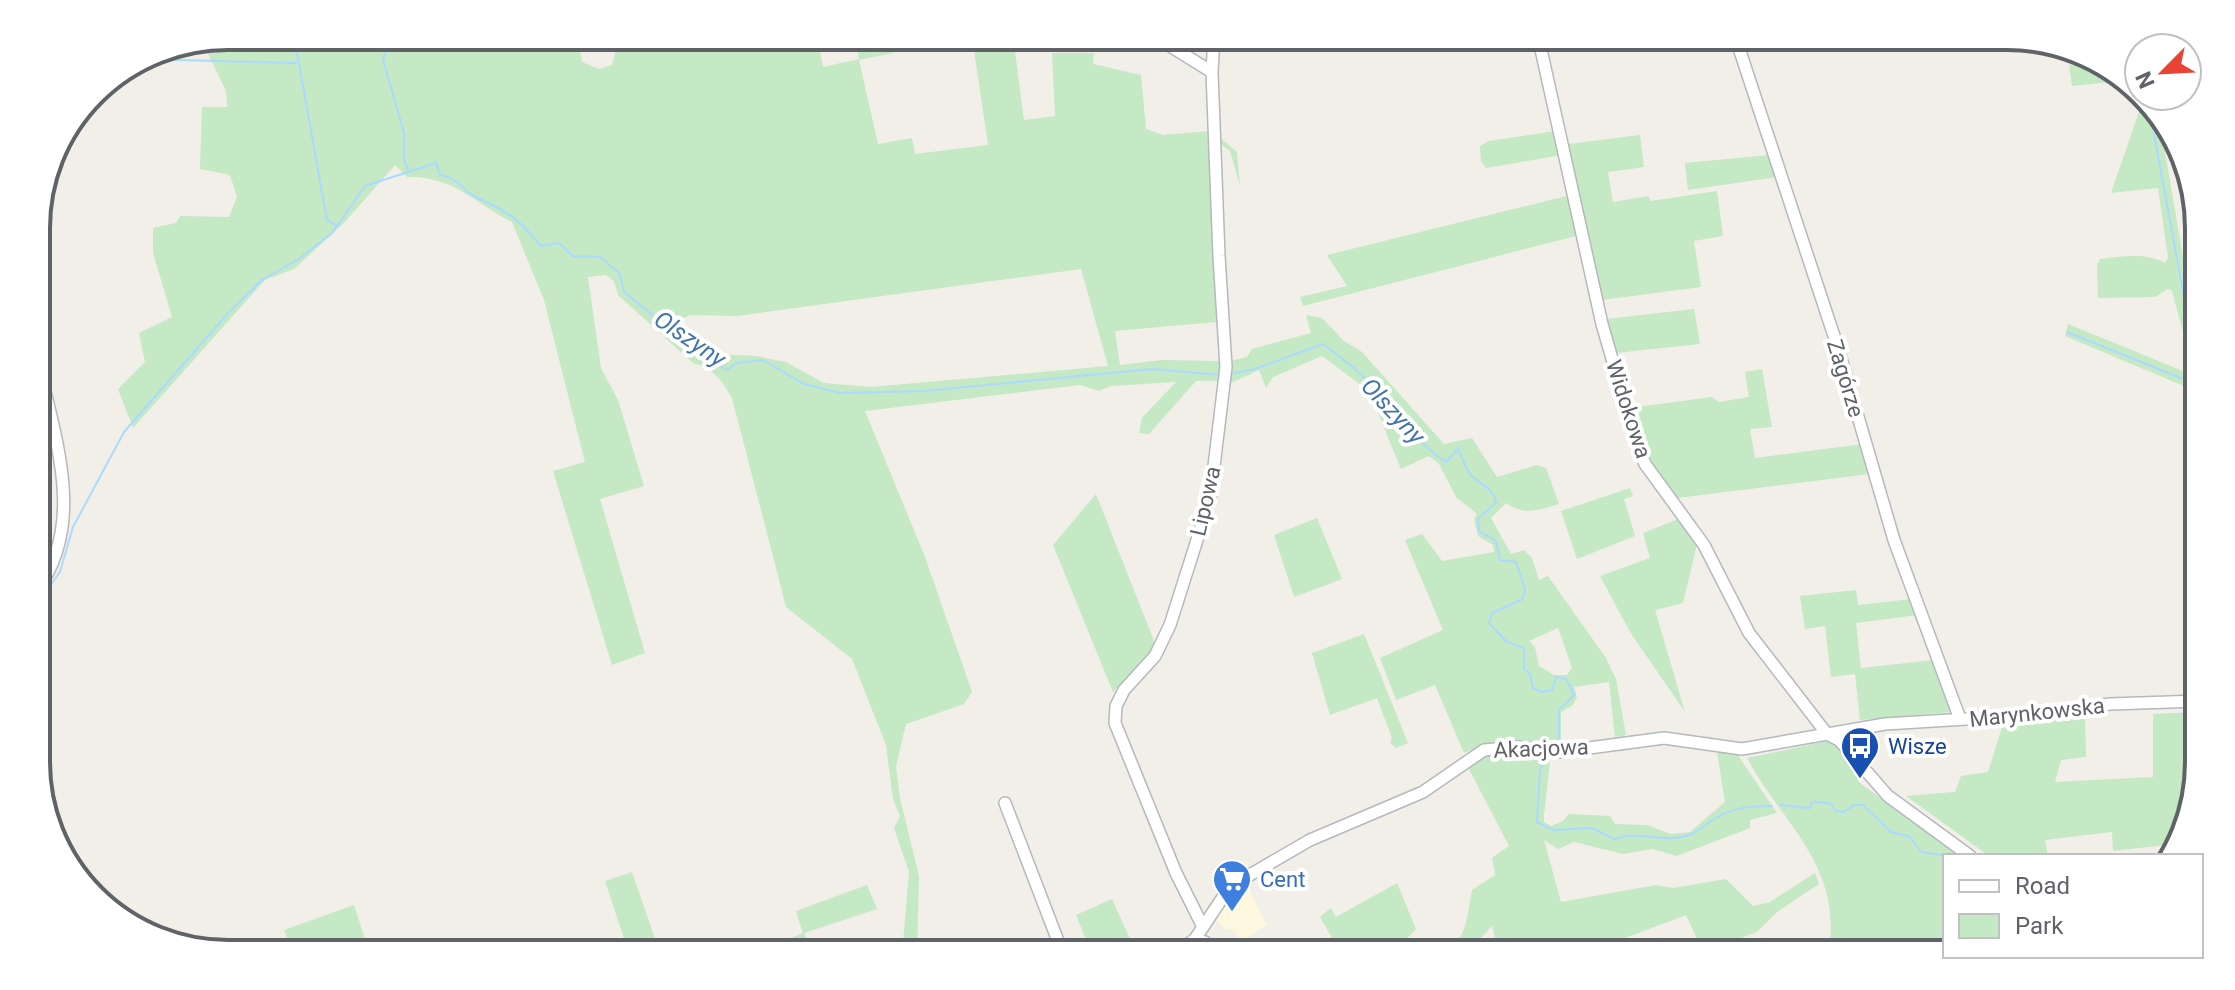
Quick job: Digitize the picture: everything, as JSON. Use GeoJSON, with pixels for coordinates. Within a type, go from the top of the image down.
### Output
{"type":"FeatureCollection","features":[{"type":"Feature","properties":{"kind":"street"},"geometry":{"type":"LineString","coordinates":[[1177,50],[1212,72]]}},
{"type":"Feature","properties":{"kind":"street","name":"Lipowa"},"geometry":{"type":"LineString","coordinates":[[1203,927],[1176,873],[1115,723],[1120,698],[1155,656],[1170,625],[1210,499],[1226,367],[1213,50]]}},
{"type":"Feature","properties":{"kind":"street","name":"Widokowa"},"geometry":{"type":"LineString","coordinates":[[1541,50],[1583,224],[1602,324],[1637,445],[1645,464],[1704,545],[1749,633],[1827,734]]}},
{"type":"Feature","properties":{"kind":"street","name":"Zagórze"},"geometry":{"type":"LineString","coordinates":[[1740,50],[1838,348],[1894,540],[1960,719]]}},
{"type":"Feature","properties":{"kind":"street"},"geometry":{"type":"LineString","coordinates":[[50,423],[65,500],[63,528],[50,568]]}},
{"type":"Feature","properties":{"kind":"street","name":"Marynkowska"},"geometry":{"type":"LineString","coordinates":[[1827,734],[1885,724],[2110,704],[2185,701]]}},
{"type":"Feature","properties":{"kind":"street"},"geometry":{"type":"LineString","coordinates":[[1827,734],[1839,740],[1888,796],[1967,854]]}},
{"type":"Feature","properties":{"kind":"street","name":"Akacjowa"},"geometry":{"type":"LineString","coordinates":[[1195,939],[1223,897],[1248,876],[1310,840],[1423,792],[1473,755],[1499,747],[1559,752],[1664,738],[1742,749],[1827,734]]}},
{"type":"Feature","properties":{"kind":"street"},"geometry":{"type":"LineString","coordinates":[[1005,803],[1058,940]]}},
{"type":"Feature","properties":{"kind":"shaded area"},"geometry":{"type":"Polygon","coordinates":[[[1247,886],[1267,925],[1240,940],[1232,929],[1226,930],[1216,920],[1226,899],[1247,886]]]}},
{"type":"Feature","properties":{"kind":"green space"},"geometry":{"type":"Polygon","coordinates":[[[580,50],[582,62],[599,69],[612,65],[616,50],[820,50],[823,67],[859,59],[857,50],[893,50],[893,53],[859,60],[878,144],[912,138],[915,154],[988,145],[974,50],[1015,50],[1024,120],[1055,116],[1052,53],[1094,53],[1093,64],[1141,75],[1146,129],[1163,135],[1211,131],[1216,322],[1115,331],[1120,365],[1162,360],[1219,361],[1219,381],[1196,381],[1149,434],[1139,433],[1142,418],[1176,382],[1111,386],[1099,391],[1080,385],[865,411],[925,557],[972,692],[964,704],[906,724],[896,766],[900,798],[919,876],[917,940],[903,940],[909,872],[894,828],[900,816],[893,799],[886,745],[852,659],[786,607],[732,398],[717,376],[693,363],[618,295],[614,281],[606,275],[588,277],[601,368],[618,400],[644,486],[600,499],[645,653],[612,665],[553,471],[585,462],[544,300],[512,222],[451,186],[407,177],[395,165],[344,223],[294,269],[265,280],[133,428],[118,389],[145,362],[139,333],[172,317],[153,253],[153,228],[176,223],[180,216],[229,217],[237,197],[230,175],[200,169],[202,107],[227,107],[226,91],[207,51],[580,50]],[[1081,269],[737,316],[690,315],[678,321],[715,354],[756,356],[786,362],[824,383],[871,387],[1108,366],[1081,269]]]}},
{"type":"Feature","properties":{"kind":"green space"},"geometry":{"type":"Polygon","coordinates":[[[2075,64],[2108,82],[2072,86],[2069,65],[2075,64]]]}},
{"type":"Feature","properties":{"kind":"green space"},"geometry":{"type":"Polygon","coordinates":[[[2141,112],[2164,146],[2185,257],[2185,339],[2172,291],[2168,289],[2155,297],[2098,298],[2097,266],[2100,259],[2141,256],[2165,263],[2168,257],[2158,188],[2111,193],[2141,112]]]}},
{"type":"Feature","properties":{"kind":"green space"},"geometry":{"type":"Polygon","coordinates":[[[1556,131],[1562,155],[1486,168],[1481,161],[1480,146],[1489,141],[1556,131]]]}},
{"type":"Feature","properties":{"kind":"green space"},"geometry":{"type":"Polygon","coordinates":[[[1640,135],[1644,167],[1608,172],[1613,202],[1648,196],[1651,201],[1717,191],[1723,236],[1694,241],[1701,287],[1602,300],[1568,144],[1640,135]]]}},
{"type":"Feature","properties":{"kind":"green space"},"geometry":{"type":"Polygon","coordinates":[[[1220,138],[1237,152],[1240,186],[1230,151],[1219,143],[1220,138]]]}},
{"type":"Feature","properties":{"kind":"green space"},"geometry":{"type":"Polygon","coordinates":[[[1770,155],[1777,177],[1688,190],[1685,163],[1770,155]]]}},
{"type":"Feature","properties":{"kind":"green space"},"geometry":{"type":"Polygon","coordinates":[[[1571,195],[1580,235],[1303,306],[1300,297],[1347,286],[1327,255],[1571,195]]]}},
{"type":"Feature","properties":{"kind":"green space"},"geometry":{"type":"Polygon","coordinates":[[[1694,309],[1700,344],[1615,353],[1606,319],[1694,309]]]}},
{"type":"Feature","properties":{"kind":"green space"},"geometry":{"type":"Polygon","coordinates":[[[1306,315],[1322,318],[1344,341],[1362,352],[1444,444],[1472,438],[1497,477],[1537,465],[1546,468],[1559,504],[1525,511],[1506,503],[1491,518],[1511,554],[1524,550],[1532,558],[1539,580],[1548,576],[1606,658],[1616,679],[1626,735],[1615,737],[1609,682],[1574,687],[1577,697],[1572,706],[1561,712],[1561,745],[1502,742],[1464,753],[1435,685],[1396,700],[1380,658],[1443,630],[1405,540],[1422,534],[1442,561],[1494,552],[1493,545],[1478,536],[1474,519],[1477,514],[1456,497],[1439,464],[1429,456],[1401,469],[1369,391],[1322,356],[1273,377],[1266,388],[1259,370],[1229,384],[1230,361],[1247,357],[1252,349],[1311,333],[1306,315]],[[1558,628],[1529,641],[1535,647],[1539,666],[1554,675],[1567,675],[1572,668],[1558,628]]]}},
{"type":"Feature","properties":{"kind":"green space"},"geometry":{"type":"Polygon","coordinates":[[[2068,324],[2185,372],[2185,387],[2065,336],[2068,324]]]}},
{"type":"Feature","properties":{"kind":"green space"},"geometry":{"type":"Polygon","coordinates":[[[1762,369],[1772,427],[1750,429],[1755,458],[1863,444],[1870,474],[1677,498],[1649,456],[1630,408],[1712,397],[1719,402],[1749,397],[1745,372],[1762,369]]]}},
{"type":"Feature","properties":{"kind":"green space"},"geometry":{"type":"Polygon","coordinates":[[[1630,488],[1633,496],[1624,499],[1635,536],[1577,559],[1561,511],[1630,488]]]}},
{"type":"Feature","properties":{"kind":"green space"},"geometry":{"type":"Polygon","coordinates":[[[1096,494],[1156,646],[1113,692],[1053,545],[1096,494]]]}},
{"type":"Feature","properties":{"kind":"green space"},"geometry":{"type":"Polygon","coordinates":[[[1317,518],[1342,579],[1294,597],[1274,535],[1317,518]]]}},
{"type":"Feature","properties":{"kind":"green space"},"geometry":{"type":"Polygon","coordinates":[[[1681,518],[1697,544],[1683,603],[1655,610],[1685,712],[1630,632],[1600,576],[1650,558],[1643,533],[1681,518]]]}},
{"type":"Feature","properties":{"kind":"green space"},"geometry":{"type":"Polygon","coordinates":[[[1856,590],[1858,605],[1912,599],[1918,615],[1856,623],[1861,668],[1934,660],[1952,712],[1860,720],[1855,674],[1831,677],[1825,626],[1805,629],[1800,596],[1856,590]]]}},
{"type":"Feature","properties":{"kind":"green space"},"geometry":{"type":"Polygon","coordinates":[[[1364,634],[1408,743],[1396,748],[1390,743],[1392,738],[1377,698],[1330,715],[1312,653],[1364,634]]]}},
{"type":"Feature","properties":{"kind":"green space"},"geometry":{"type":"Polygon","coordinates":[[[2185,713],[2182,797],[2164,845],[2113,851],[2112,832],[2045,840],[2048,854],[1986,854],[1906,796],[1955,792],[1961,776],[1988,772],[2003,724],[2085,718],[2086,757],[2061,760],[2055,782],[2153,777],[2153,714],[2185,713]]]}},
{"type":"Feature","properties":{"kind":"green space"},"geometry":{"type":"Polygon","coordinates":[[[1828,741],[1836,746],[1860,783],[1957,854],[1943,854],[1943,940],[1830,940],[1830,913],[1816,865],[1747,758],[1828,741]]]}},
{"type":"Feature","properties":{"kind":"green space"},"geometry":{"type":"Polygon","coordinates":[[[1497,752],[1550,760],[1544,822],[1551,826],[1563,821],[1569,814],[1610,816],[1615,824],[1647,825],[1671,834],[1690,832],[1725,802],[1717,752],[1737,754],[1777,813],[1750,820],[1750,828],[1677,856],[1652,849],[1623,854],[1574,842],[1558,849],[1544,840],[1561,902],[1656,885],[1673,888],[1726,879],[1753,906],[1770,902],[1815,873],[1819,884],[1777,912],[1757,932],[1735,940],[1697,940],[1686,915],[1622,940],[1496,940],[1492,926],[1479,940],[1458,940],[1465,927],[1472,890],[1495,875],[1492,858],[1509,846],[1467,765],[1497,752]]]}},
{"type":"Feature","properties":{"kind":"green space"},"geometry":{"type":"Polygon","coordinates":[[[632,872],[656,940],[624,940],[605,881],[632,872]]]}},
{"type":"Feature","properties":{"kind":"green space"},"geometry":{"type":"Polygon","coordinates":[[[1397,883],[1416,929],[1406,940],[1333,940],[1320,917],[1331,908],[1336,917],[1397,883]]]}},
{"type":"Feature","properties":{"kind":"green space"},"geometry":{"type":"Polygon","coordinates":[[[867,885],[877,909],[804,933],[807,940],[786,940],[803,933],[796,911],[867,885]]]}},
{"type":"Feature","properties":{"kind":"green space"},"geometry":{"type":"Polygon","coordinates":[[[1112,899],[1131,940],[1086,940],[1076,915],[1112,899]]]}},
{"type":"Feature","properties":{"kind":"green space"},"geometry":{"type":"Polygon","coordinates":[[[354,905],[365,940],[288,940],[284,930],[354,905]]]}},
{"type":"Feature","properties":{"kind":"waterway"},"geometry":{"type":"LineString","coordinates":[[297,50],[327,220],[336,225]]}},
{"type":"Feature","properties":{"kind":"waterway"},"geometry":{"type":"LineString","coordinates":[[386,50],[383,60],[404,133],[404,160],[408,169]]}},
{"type":"Feature","properties":{"kind":"waterway"},"geometry":{"type":"LineString","coordinates":[[172,60],[296,63]]}},
{"type":"Feature","properties":{"kind":"waterway"},"geometry":{"type":"LineString","coordinates":[[2153,127],[2185,302]]}},
{"type":"Feature","properties":{"kind":"waterway","name":"Olszyny"},"geometry":{"type":"LineString","coordinates":[[50,586],[60,572],[73,527],[124,432],[229,312],[262,280],[299,259],[332,233],[365,186],[436,163],[440,175],[453,179],[470,194],[512,217],[541,246],[559,243],[573,256],[600,257],[620,274],[624,292],[704,357],[727,370],[737,363],[763,360],[804,384],[840,393],[924,391],[1152,369],[1221,375]]}},
{"type":"Feature","properties":{"kind":"waterway"},"geometry":{"type":"LineString","coordinates":[[2067,332],[2185,380]]}},
{"type":"Feature","properties":{"kind":"waterway","name":"Olszyny"},"geometry":{"type":"LineString","coordinates":[[1231,374],[1255,369],[1323,344],[1370,383],[1437,456],[1446,462],[1458,449],[1468,471],[1489,489],[1496,503],[1478,519],[1479,531],[1496,541],[1500,560],[1516,562],[1525,589],[1523,599],[1492,613],[1489,623],[1507,642],[1524,648],[1524,669],[1530,674],[1533,688],[1541,692],[1552,690],[1556,677],[1566,679],[1574,695],[1559,710],[1559,739],[1554,747]]}},
{"type":"Feature","properties":{"kind":"waterway","name":"Olszyny"},"geometry":{"type":"LineString","coordinates":[[1548,755],[1540,770],[1537,822],[1553,830],[1592,828],[1614,839],[1633,836],[1670,838],[1692,834],[1729,811],[1772,806]]}},
{"type":"Feature","properties":{"kind":"waterway","name":"Olszyny"},"geometry":{"type":"LineString","coordinates":[[1780,805],[1810,808],[1812,802],[1830,803],[1836,811],[1844,812],[1854,805],[1863,805],[1891,832],[1910,837],[1921,852],[1943,855]]}},
{"type":"Feature","properties":{"kind":"place","name":"Wisze"},"geometry":{"type":"Point","coordinates":[1860,780]}},
{"type":"Feature","properties":{"kind":"place","name":"Cent"},"geometry":{"type":"Point","coordinates":[1232,913]}}]}
